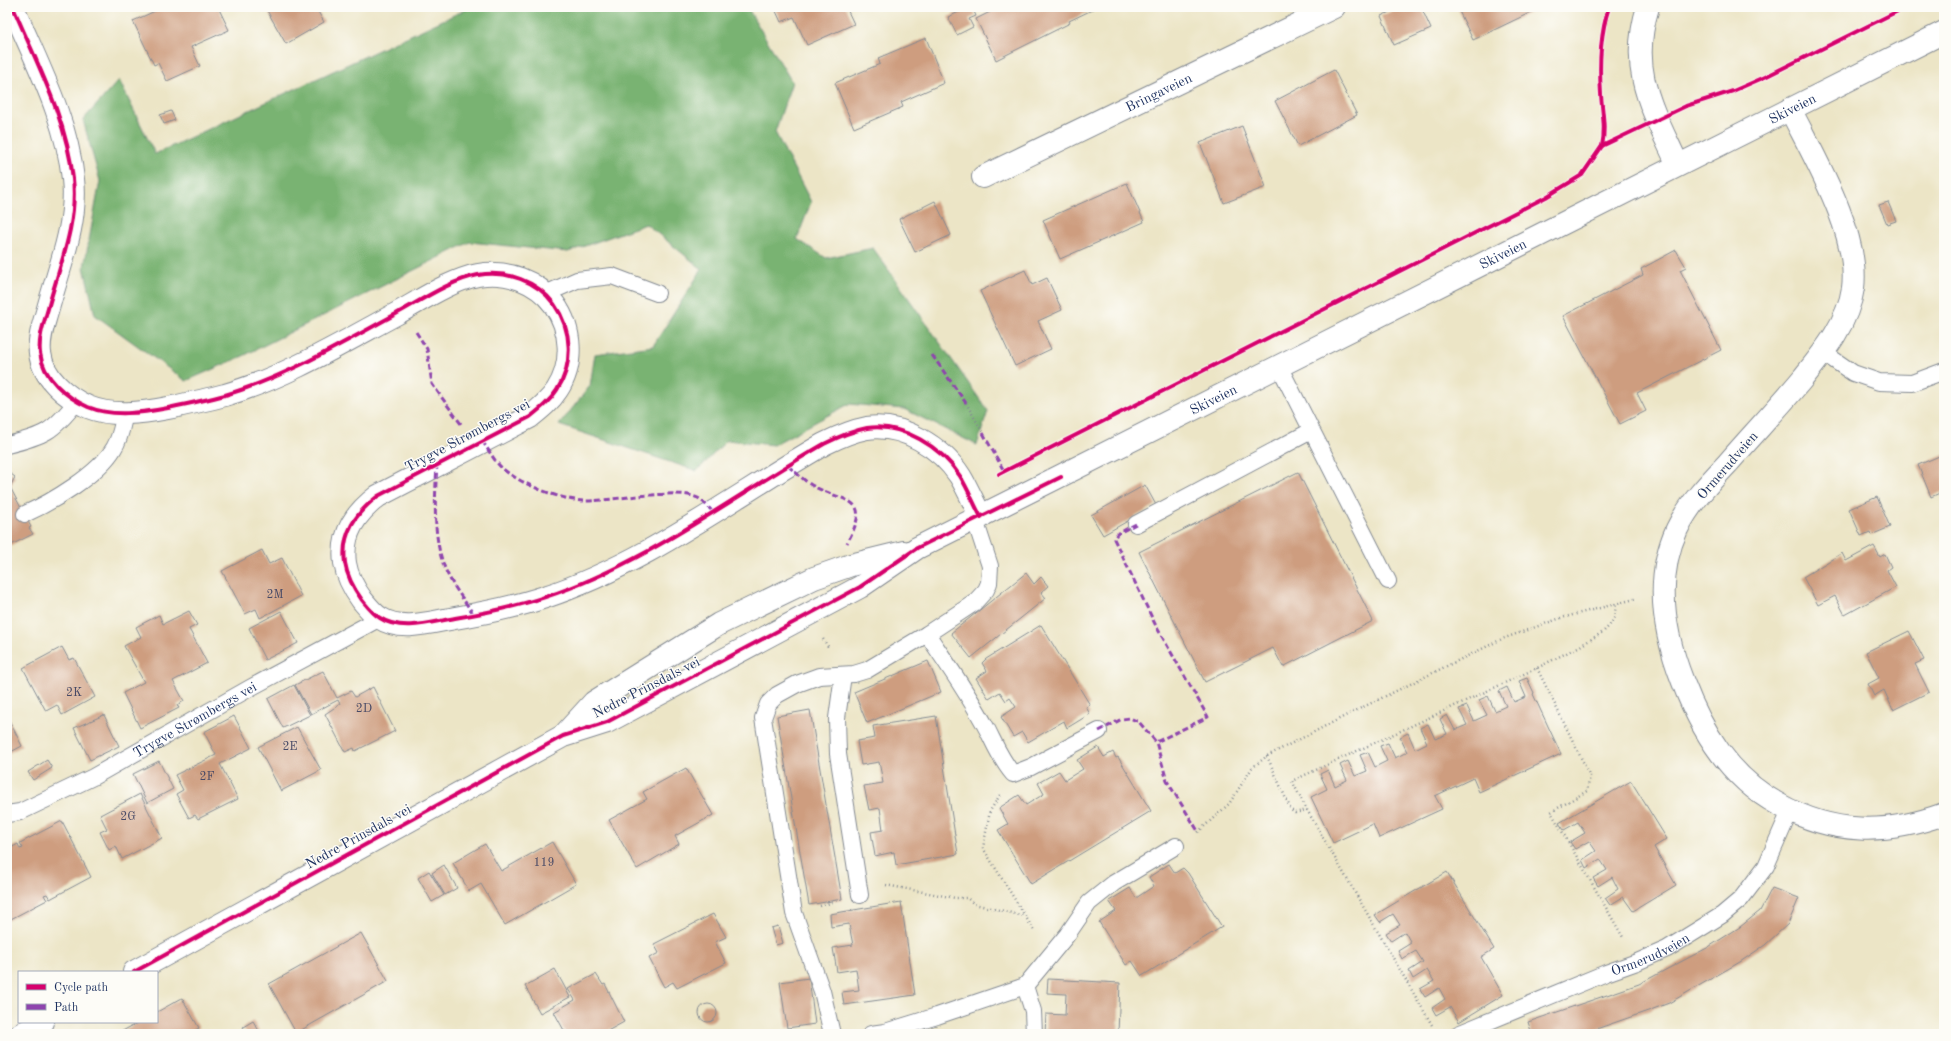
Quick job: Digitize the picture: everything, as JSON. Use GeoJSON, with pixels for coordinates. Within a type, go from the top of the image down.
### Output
{"type":"FeatureCollection","features":[{"type":"Feature","properties":{"kind":"street","name":"Trygve Strømbergs vei"},"geometry":{"type":"LineString","coordinates":[[13,7],[58,117],[72,165],[74,183],[71,220],[43,327],[40,353],[48,376],[66,394],[77,401],[90,408],[106,412],[125,413],[180,406],[226,395],[251,386],[318,355],[447,287],[476,275],[508,275],[536,286],[545,294],[563,321],[567,332],[569,351],[567,369],[558,390],[546,404],[530,417],[378,496],[358,513],[350,526],[344,555],[346,569],[358,595],[380,618],[403,626],[430,622],[505,608],[545,597],[578,585],[634,559],[824,444],[845,434],[868,428],[881,428],[905,433],[930,444],[960,477],[978,519]]}},
{"type":"Feature","properties":{"kind":"street","name":"Bringaveien"},"geometry":{"type":"LineString","coordinates":[[983,177],[1334,7]]}},
{"type":"Feature","properties":{"kind":"street"},"geometry":{"type":"LineString","coordinates":[[1648,7],[1640,40],[1639,61],[1642,81],[1648,100],[1678,164]]}},
{"type":"Feature","properties":{"kind":"street","name":"Skiveien"},"geometry":{"type":"LineString","coordinates":[[1061,476],[1678,164],[1944,32]]}},
{"type":"Feature","properties":{"kind":"street","name":"Ormerudveien"},"geometry":{"type":"LineString","coordinates":[[1790,109],[1837,206],[1851,253],[1853,289],[1841,324],[1824,353],[1698,496],[1677,528],[1671,545],[1664,577],[1663,612],[1668,636],[1676,665],[1702,726],[1720,755],[1741,778],[1764,796],[1790,811],[1817,821],[1844,827],[1873,830],[1898,828],[1944,814]]}},
{"type":"Feature","properties":{"kind":"street","name":"Nedre Prinsdals vei"},"geometry":{"type":"LineString","coordinates":[[136,971],[563,736],[608,722],[860,588],[917,548],[978,519],[1061,476]]}},
{"type":"Feature","properties":{"kind":"street","name":"Nedre Prinsdals vei"},"geometry":{"type":"LineString","coordinates":[[563,736],[594,702],[719,624],[814,578],[851,565],[917,548]]}},
{"type":"Feature","properties":{"kind":"street"},"geometry":{"type":"LineString","coordinates":[[21,1034],[41,1023]]}},
{"type":"Feature","properties":{"kind":"lane"},"geometry":{"type":"LineString","coordinates":[[545,294],[577,280],[612,276],[657,293]]}},
{"type":"Feature","properties":{"kind":"lane"},"geometry":{"type":"LineString","coordinates":[[1824,353],[1853,373],[1880,382],[1912,383],[1944,371]]}},
{"type":"Feature","properties":{"kind":"lane"},"geometry":{"type":"LineString","coordinates":[[1279,366],[1388,581]]}},
{"type":"Feature","properties":{"kind":"lane"},"geometry":{"type":"LineString","coordinates":[[7,445],[44,434],[61,422],[77,401]]}},
{"type":"Feature","properties":{"kind":"lane"},"geometry":{"type":"LineString","coordinates":[[24,514],[48,504],[99,466],[114,449],[120,437],[125,413]]}},
{"type":"Feature","properties":{"kind":"lane"},"geometry":{"type":"LineString","coordinates":[[1136,524],[1311,431]]}},
{"type":"Feature","properties":{"kind":"lane"},"geometry":{"type":"LineString","coordinates":[[832,1034],[822,991],[794,913],[764,718],[768,704],[777,695],[797,684],[819,676],[854,674],[867,670],[927,634],[974,603],[986,590],[989,583],[990,566],[978,519]]}},
{"type":"Feature","properties":{"kind":"lane","name":"Trygve Strømbergs vei"},"geometry":{"type":"LineString","coordinates":[[7,814],[20,812],[93,777],[250,688],[380,618]]}},
{"type":"Feature","properties":{"kind":"lane"},"geometry":{"type":"LineString","coordinates":[[927,634],[962,686],[987,729],[1002,761],[1013,774],[1031,767],[1099,731]]}},
{"type":"Feature","properties":{"kind":"lane"},"geometry":{"type":"LineString","coordinates":[[843,675],[837,718],[838,754],[860,895]]}},
{"type":"Feature","properties":{"kind":"lane","name":"Ormerudveien"},"geometry":{"type":"LineString","coordinates":[[1458,1034],[1606,973],[1637,962],[1695,932],[1722,915],[1741,899],[1766,866],[1790,811]]}},
{"type":"Feature","properties":{"kind":"lane"},"geometry":{"type":"LineString","coordinates":[[871,1034],[885,1032],[937,1016],[1025,986],[1067,935],[1094,899],[1114,883],[1176,846]]}},
{"type":"Feature","properties":{"kind":"lane"},"geometry":{"type":"LineString","coordinates":[[1025,986],[1033,1011],[1034,1034]]}},
{"type":"Feature","properties":{"kind":"path"},"geometry":{"type":"LineString","coordinates":[[966,403],[983,432]]}},
{"type":"Feature","properties":{"kind":"path"},"geometry":{"type":"LineString","coordinates":[[1176,846],[1198,832],[1229,804],[1252,768],[1267,756],[1502,639],[1561,618],[1616,604],[1614,619],[1603,632],[1537,668],[1292,781],[1307,810],[1433,1027]]}},
{"type":"Feature","properties":{"kind":"path"},"geometry":{"type":"LineString","coordinates":[[823,639],[831,650]]}},
{"type":"Feature","properties":{"kind":"path"},"geometry":{"type":"LineString","coordinates":[[1537,668],[1590,776],[1587,791],[1551,812],[1637,962]]}},
{"type":"Feature","properties":{"kind":"path"},"geometry":{"type":"LineString","coordinates":[[1267,756],[1291,810],[1295,812],[1307,810]]}},
{"type":"Feature","properties":{"kind":"path"},"geometry":{"type":"LineString","coordinates":[[1013,774],[990,811],[984,848],[1049,956]]}},
{"type":"Feature","properties":{"kind":"path"},"geometry":{"type":"LineString","coordinates":[[858,880],[955,898],[967,898],[974,904],[1025,916]]}},
{"type":"Feature","properties":{"kind":"path"},"geometry":{"type":"LineString","coordinates":[[794,913],[860,895]]}},
{"type":"Feature","properties":{"kind":"green space"},"geometry":{"type":"Polygon","coordinates":[[[471,7],[747,7],[792,82],[775,132],[811,202],[797,239],[826,258],[873,248],[988,411],[977,445],[904,409],[849,404],[773,445],[727,440],[697,471],[559,425],[590,386],[595,354],[653,346],[702,269],[646,224],[568,252],[470,242],[243,356],[186,381],[95,315],[84,267],[100,181],[83,120],[119,80],[155,154],[471,7]]]}},
{"type":"Feature","properties":{"kind":"building"},"geometry":{"type":"Polygon","coordinates":[[[164,7],[218,7],[229,30],[191,47],[200,66],[167,81],[158,63],[154,65],[133,21],[164,7]]]}},
{"type":"Feature","properties":{"kind":"building"},"geometry":{"type":"Polygon","coordinates":[[[265,7],[321,7],[317,10],[324,22],[286,44],[265,7]]]}},
{"type":"Feature","properties":{"kind":"building"},"geometry":{"type":"Polygon","coordinates":[[[774,7],[846,7],[854,24],[807,45],[794,17],[781,22],[774,7]]]}},
{"type":"Feature","properties":{"kind":"building"},"geometry":{"type":"Polygon","coordinates":[[[972,7],[976,16],[969,19],[973,27],[957,35],[948,17],[972,7]]]}},
{"type":"Feature","properties":{"kind":"building"},"geometry":{"type":"Polygon","coordinates":[[[1000,7],[1093,7],[1094,9],[1069,21],[1070,23],[996,60],[976,19],[1000,7]]]}},
{"type":"Feature","properties":{"kind":"building"},"geometry":{"type":"Polygon","coordinates":[[[1400,7],[1421,7],[1431,29],[1394,45],[1381,16],[1400,7]]]}},
{"type":"Feature","properties":{"kind":"building"},"geometry":{"type":"Polygon","coordinates":[[[1457,7],[1542,7],[1473,40],[1457,7]]]}},
{"type":"Feature","properties":{"kind":"building"},"geometry":{"type":"Polygon","coordinates":[[[926,38],[944,83],[901,102],[903,107],[854,128],[835,83],[880,64],[878,58],[926,38]]]}},
{"type":"Feature","properties":{"kind":"building"},"geometry":{"type":"Polygon","coordinates":[[[1334,70],[1357,115],[1298,146],[1275,101],[1334,70]]]}},
{"type":"Feature","properties":{"kind":"building"},"geometry":{"type":"Polygon","coordinates":[[[171,111],[175,120],[164,124],[160,115],[171,111]]]}},
{"type":"Feature","properties":{"kind":"building"},"geometry":{"type":"Polygon","coordinates":[[[1242,126],[1266,187],[1224,203],[1200,143],[1242,126]]]}},
{"type":"Feature","properties":{"kind":"building"},"geometry":{"type":"Polygon","coordinates":[[[1127,183],[1144,222],[1060,259],[1043,220],[1127,183]]]}},
{"type":"Feature","properties":{"kind":"building"},"geometry":{"type":"Polygon","coordinates":[[[935,201],[951,235],[915,252],[899,219],[935,201]]]}},
{"type":"Feature","properties":{"kind":"building"},"geometry":{"type":"Polygon","coordinates":[[[1888,202],[1896,221],[1887,224],[1879,205],[1888,202]]]}},
{"type":"Feature","properties":{"kind":"building"},"geometry":{"type":"Polygon","coordinates":[[[1676,250],[1686,267],[1680,270],[1721,350],[1637,393],[1646,411],[1620,424],[1563,316],[1643,275],[1641,269],[1676,250]]]}},
{"type":"Feature","properties":{"kind":"building"},"geometry":{"type":"Polygon","coordinates":[[[1025,270],[1032,285],[1047,278],[1062,310],[1038,321],[1051,349],[1015,366],[980,291],[1025,270]]]}},
{"type":"Feature","properties":{"kind":"building"},"geometry":{"type":"Polygon","coordinates":[[[1944,454],[1944,491],[1931,497],[1918,465],[1944,454]]]}},
{"type":"Feature","properties":{"kind":"building"},"geometry":{"type":"Polygon","coordinates":[[[7,471],[15,477],[10,487],[31,527],[29,528],[33,534],[7,547],[7,471]]]}},
{"type":"Feature","properties":{"kind":"building"},"geometry":{"type":"Polygon","coordinates":[[[1298,472],[1373,621],[1283,667],[1273,648],[1205,682],[1139,552],[1298,472]]]}},
{"type":"Feature","properties":{"kind":"building"},"geometry":{"type":"Polygon","coordinates":[[[1145,485],[1156,505],[1103,535],[1091,515],[1145,485]]]}},
{"type":"Feature","properties":{"kind":"building"},"geometry":{"type":"Polygon","coordinates":[[[1877,497],[1890,527],[1871,535],[1870,532],[1861,536],[1849,509],[1877,497]]]}},
{"type":"Feature","properties":{"kind":"building"},"geometry":{"type":"Polygon","coordinates":[[[1874,546],[1880,557],[1885,554],[1891,567],[1887,570],[1896,587],[1845,615],[1835,596],[1818,605],[1803,577],[1842,553],[1846,561],[1874,546]]]}},
{"type":"Feature","properties":{"kind":"building"},"geometry":{"type":"Polygon","coordinates":[[[262,550],[269,564],[282,558],[301,596],[260,618],[256,609],[245,614],[222,571],[262,550]]]}},
{"type":"Feature","properties":{"kind":"building"},"geometry":{"type":"Polygon","coordinates":[[[1026,573],[1034,584],[1041,577],[1048,586],[1041,592],[1046,598],[971,658],[951,633],[1026,573]]]}},
{"type":"Feature","properties":{"kind":"building"},"geometry":{"type":"Polygon","coordinates":[[[189,611],[197,625],[189,629],[207,663],[173,681],[184,701],[177,705],[179,708],[140,728],[123,693],[144,682],[124,646],[141,637],[136,627],[159,615],[163,624],[189,611]]]}},
{"type":"Feature","properties":{"kind":"building"},"geometry":{"type":"Polygon","coordinates":[[[281,611],[298,643],[265,660],[249,628],[281,611]]]}},
{"type":"Feature","properties":{"kind":"building"},"geometry":{"type":"Polygon","coordinates":[[[1041,625],[1090,705],[1086,707],[1090,714],[1067,728],[1064,721],[1028,742],[1022,732],[1013,737],[1001,717],[1016,707],[1010,698],[1006,701],[1000,692],[989,699],[976,678],[987,671],[982,663],[986,659],[1041,625]]]}},
{"type":"Feature","properties":{"kind":"building"},"geometry":{"type":"Polygon","coordinates":[[[1909,631],[1924,660],[1915,664],[1929,692],[1893,710],[1884,690],[1874,696],[1868,684],[1879,678],[1866,652],[1909,631]]]}},
{"type":"Feature","properties":{"kind":"building"},"geometry":{"type":"Polygon","coordinates":[[[62,647],[69,660],[74,658],[95,697],[62,715],[57,705],[46,711],[23,668],[62,647]]]}},
{"type":"Feature","properties":{"kind":"building"},"geometry":{"type":"Polygon","coordinates":[[[928,661],[941,692],[867,723],[854,692],[928,661]]]}},
{"type":"Feature","properties":{"kind":"building"},"geometry":{"type":"Polygon","coordinates":[[[323,671],[337,698],[351,691],[355,697],[373,687],[395,731],[355,751],[354,748],[345,752],[325,714],[340,704],[338,700],[311,714],[295,685],[323,671]]]}},
{"type":"Feature","properties":{"kind":"building"},"geometry":{"type":"Polygon","coordinates":[[[1527,678],[1561,754],[1479,792],[1473,778],[1435,796],[1442,809],[1379,838],[1373,824],[1333,843],[1311,797],[1327,789],[1320,774],[1328,770],[1335,786],[1347,780],[1340,765],[1348,761],[1355,776],[1367,771],[1360,755],[1368,752],[1375,767],[1387,761],[1380,746],[1388,743],[1395,758],[1407,752],[1400,737],[1408,733],[1415,749],[1427,743],[1420,728],[1428,724],[1435,739],[1447,734],[1440,719],[1447,715],[1455,730],[1467,725],[1459,709],[1467,706],[1474,721],[1487,715],[1479,700],[1488,696],[1495,711],[1506,706],[1499,691],[1507,687],[1514,702],[1526,697],[1519,681],[1527,678]]]}},
{"type":"Feature","properties":{"kind":"building"},"geometry":{"type":"Polygon","coordinates":[[[294,685],[310,715],[283,728],[268,699],[294,685]]]}},
{"type":"Feature","properties":{"kind":"building"},"geometry":{"type":"Polygon","coordinates":[[[810,710],[842,899],[809,905],[777,716],[810,710]]]}},
{"type":"Feature","properties":{"kind":"building"},"geometry":{"type":"Polygon","coordinates":[[[104,715],[119,746],[90,760],[74,728],[104,715]]]}},
{"type":"Feature","properties":{"kind":"building"},"geometry":{"type":"Polygon","coordinates":[[[7,716],[22,746],[7,754],[7,716]]]}},
{"type":"Feature","properties":{"kind":"building"},"geometry":{"type":"Polygon","coordinates":[[[234,716],[251,748],[220,764],[238,799],[198,819],[195,815],[189,818],[176,794],[183,790],[175,775],[216,755],[204,732],[234,716]]]}},
{"type":"Feature","properties":{"kind":"building"},"geometry":{"type":"Polygon","coordinates":[[[936,716],[958,854],[896,865],[894,852],[875,856],[871,832],[883,830],[880,808],[869,810],[864,786],[883,783],[879,762],[861,765],[857,741],[875,738],[873,726],[936,716]]]}},
{"type":"Feature","properties":{"kind":"building"},"geometry":{"type":"Polygon","coordinates":[[[297,727],[321,770],[281,791],[258,747],[297,727]]]}},
{"type":"Feature","properties":{"kind":"building"},"geometry":{"type":"Polygon","coordinates":[[[1098,747],[1104,757],[1113,752],[1116,758],[1118,757],[1151,811],[1031,884],[998,830],[1008,824],[999,808],[1019,795],[1026,805],[1044,794],[1038,783],[1059,771],[1065,780],[1083,769],[1077,760],[1098,747]]]}},
{"type":"Feature","properties":{"kind":"building"},"geometry":{"type":"Polygon","coordinates":[[[47,760],[52,768],[33,780],[28,772],[47,760]]]}},
{"type":"Feature","properties":{"kind":"building"},"geometry":{"type":"Polygon","coordinates":[[[159,761],[173,789],[147,803],[133,774],[159,761]]]}},
{"type":"Feature","properties":{"kind":"building"},"geometry":{"type":"Polygon","coordinates":[[[686,768],[713,815],[675,836],[679,844],[637,869],[609,820],[647,799],[643,792],[686,768]]]}},
{"type":"Feature","properties":{"kind":"building"},"geometry":{"type":"Polygon","coordinates":[[[1631,781],[1667,839],[1654,847],[1676,885],[1633,911],[1623,897],[1610,905],[1605,898],[1618,889],[1612,877],[1598,886],[1593,878],[1607,870],[1600,859],[1586,868],[1582,860],[1596,851],[1589,841],[1575,849],[1570,842],[1585,833],[1578,822],[1564,830],[1559,823],[1631,781]]]}},
{"type":"Feature","properties":{"kind":"building"},"geometry":{"type":"Polygon","coordinates":[[[140,794],[162,838],[122,859],[116,846],[109,850],[100,832],[107,829],[100,815],[140,794]]]}},
{"type":"Feature","properties":{"kind":"building"},"geometry":{"type":"Polygon","coordinates":[[[62,821],[91,877],[50,899],[47,894],[44,895],[47,900],[7,921],[7,850],[18,844],[20,849],[23,848],[20,843],[62,821]]]}},
{"type":"Feature","properties":{"kind":"building"},"geometry":{"type":"Polygon","coordinates":[[[552,842],[576,884],[505,925],[481,884],[469,891],[453,863],[485,844],[501,871],[552,842]]]}},
{"type":"Feature","properties":{"kind":"building"},"geometry":{"type":"Polygon","coordinates":[[[1169,864],[1175,873],[1183,868],[1188,873],[1222,927],[1142,976],[1132,961],[1126,965],[1099,922],[1116,911],[1109,901],[1130,888],[1136,898],[1154,886],[1149,877],[1169,864]]]}},
{"type":"Feature","properties":{"kind":"building"},"geometry":{"type":"Polygon","coordinates":[[[444,865],[457,888],[445,895],[432,873],[444,865]]]}},
{"type":"Feature","properties":{"kind":"building"},"geometry":{"type":"Polygon","coordinates":[[[429,871],[444,895],[432,902],[418,878],[429,871]]]}},
{"type":"Feature","properties":{"kind":"building"},"geometry":{"type":"Polygon","coordinates":[[[1447,872],[1494,949],[1481,957],[1503,995],[1459,1022],[1450,1007],[1436,1015],[1432,1008],[1445,999],[1439,988],[1425,997],[1420,989],[1434,981],[1427,970],[1413,979],[1409,971],[1423,962],[1416,951],[1402,959],[1398,951],[1411,943],[1405,932],[1391,941],[1386,933],[1400,925],[1393,914],[1380,922],[1375,915],[1447,872]]]}},
{"type":"Feature","properties":{"kind":"building"},"geometry":{"type":"Polygon","coordinates":[[[1772,888],[1799,898],[1788,924],[1765,945],[1740,962],[1669,1003],[1582,1034],[1532,1034],[1528,1022],[1639,984],[1707,948],[1740,927],[1760,911],[1772,888]]]}},
{"type":"Feature","properties":{"kind":"building"},"geometry":{"type":"Polygon","coordinates":[[[901,902],[915,995],[844,1005],[842,992],[859,990],[856,969],[837,972],[833,948],[853,945],[849,924],[831,927],[830,914],[901,902]]]}},
{"type":"Feature","properties":{"kind":"building"},"geometry":{"type":"Polygon","coordinates":[[[713,914],[726,937],[715,942],[726,963],[677,988],[673,982],[664,987],[649,958],[659,953],[654,944],[713,914]]]}},
{"type":"Feature","properties":{"kind":"building"},"geometry":{"type":"Polygon","coordinates":[[[778,926],[783,943],[776,945],[771,928],[778,926]]]}},
{"type":"Feature","properties":{"kind":"building"},"geometry":{"type":"Polygon","coordinates":[[[361,933],[388,981],[296,1033],[269,984],[361,933]]]}},
{"type":"Feature","properties":{"kind":"building"},"geometry":{"type":"Polygon","coordinates":[[[555,969],[570,997],[540,1013],[525,986],[555,969]]]}},
{"type":"Feature","properties":{"kind":"building"},"geometry":{"type":"Polygon","coordinates":[[[596,974],[603,985],[605,984],[624,1022],[602,1034],[566,1034],[554,1012],[575,1000],[568,989],[596,974]]]}},
{"type":"Feature","properties":{"kind":"building"},"geometry":{"type":"Polygon","coordinates":[[[809,978],[815,1024],[787,1028],[780,982],[809,978]]]}},
{"type":"Feature","properties":{"kind":"building"},"geometry":{"type":"Polygon","coordinates":[[[1048,979],[1120,983],[1118,1034],[1045,1034],[1046,1014],[1065,1015],[1066,994],[1047,993],[1048,979]]]}},
{"type":"Feature","properties":{"kind":"building"},"geometry":{"type":"Polygon","coordinates":[[[182,998],[199,1028],[188,1034],[117,1034],[137,1023],[158,1023],[158,1011],[182,998]]]}},
{"type":"Feature","properties":{"kind":"building"},"geometry":{"type":"Polygon","coordinates":[[[708,1004],[714,1007],[717,1013],[714,1019],[708,1022],[702,1019],[699,1013],[702,1007],[708,1004]]]}},
{"type":"Feature","properties":{"kind":"building"},"geometry":{"type":"Polygon","coordinates":[[[253,1021],[261,1034],[247,1034],[243,1027],[253,1021]]]}},
{"type":"Feature","properties":{"kind":"marked path"},"geometry":{"type":"LineString","coordinates":[[416,332],[427,349],[432,384],[461,424]]}},
{"type":"Feature","properties":{"kind":"marked path"},"geometry":{"type":"LineString","coordinates":[[932,355],[966,403]]}},
{"type":"Feature","properties":{"kind":"marked path"},"geometry":{"type":"LineString","coordinates":[[983,433],[1004,471]]}},
{"type":"Feature","properties":{"kind":"marked path"},"geometry":{"type":"LineString","coordinates":[[482,441],[496,462],[509,474],[540,490],[563,498],[583,501],[681,494],[698,498],[713,512]]}},
{"type":"Feature","properties":{"kind":"marked path"},"geometry":{"type":"LineString","coordinates":[[437,464],[436,520],[442,561],[450,579],[474,615]]}},
{"type":"Feature","properties":{"kind":"marked path"},"geometry":{"type":"LineString","coordinates":[[788,466],[811,485],[853,504],[857,510],[857,517],[847,543]]}},
{"type":"Feature","properties":{"kind":"marked path"},"geometry":{"type":"LineString","coordinates":[[1136,524],[1117,534],[1114,539],[1156,626],[1208,717],[1156,742]]}},
{"type":"Feature","properties":{"kind":"marked path"},"geometry":{"type":"LineString","coordinates":[[1099,731],[1122,719],[1130,718],[1139,722],[1156,742],[1167,781],[1198,831]]}},
{"type":"Feature","properties":{"kind":"cycle path"},"geometry":{"type":"LineString","coordinates":[[13,7],[49,91],[70,157],[74,195],[71,227],[42,329],[40,353],[46,371],[57,386],[80,403],[97,410],[127,413],[168,408],[225,395],[247,388],[291,370],[457,281],[478,275],[500,274],[520,279],[539,289],[554,304],[564,324],[569,347],[566,369],[562,380],[557,390],[548,401],[530,417],[378,496],[363,509],[352,525],[345,542],[344,552],[347,573],[362,600],[380,618],[397,624],[417,625],[511,607],[534,601],[582,583],[618,567],[688,528],[824,444],[845,434],[867,428],[881,427],[894,429],[920,439],[932,447],[952,465],[960,476],[981,517]]}},
{"type":"Feature","properties":{"kind":"cycle path"},"geometry":{"type":"LineString","coordinates":[[1602,146],[1604,126],[1600,83],[1600,61],[1602,39],[1609,7]]}},
{"type":"Feature","properties":{"kind":"cycle path"},"geometry":{"type":"LineString","coordinates":[[999,474],[1546,197],[1582,175],[1602,146],[1686,106],[1733,91],[1765,77],[1906,7]]}},
{"type":"Feature","properties":{"kind":"cycle path"},"geometry":{"type":"LineString","coordinates":[[136,971],[563,736],[607,722],[860,587],[917,548],[1061,477]]}}]}
